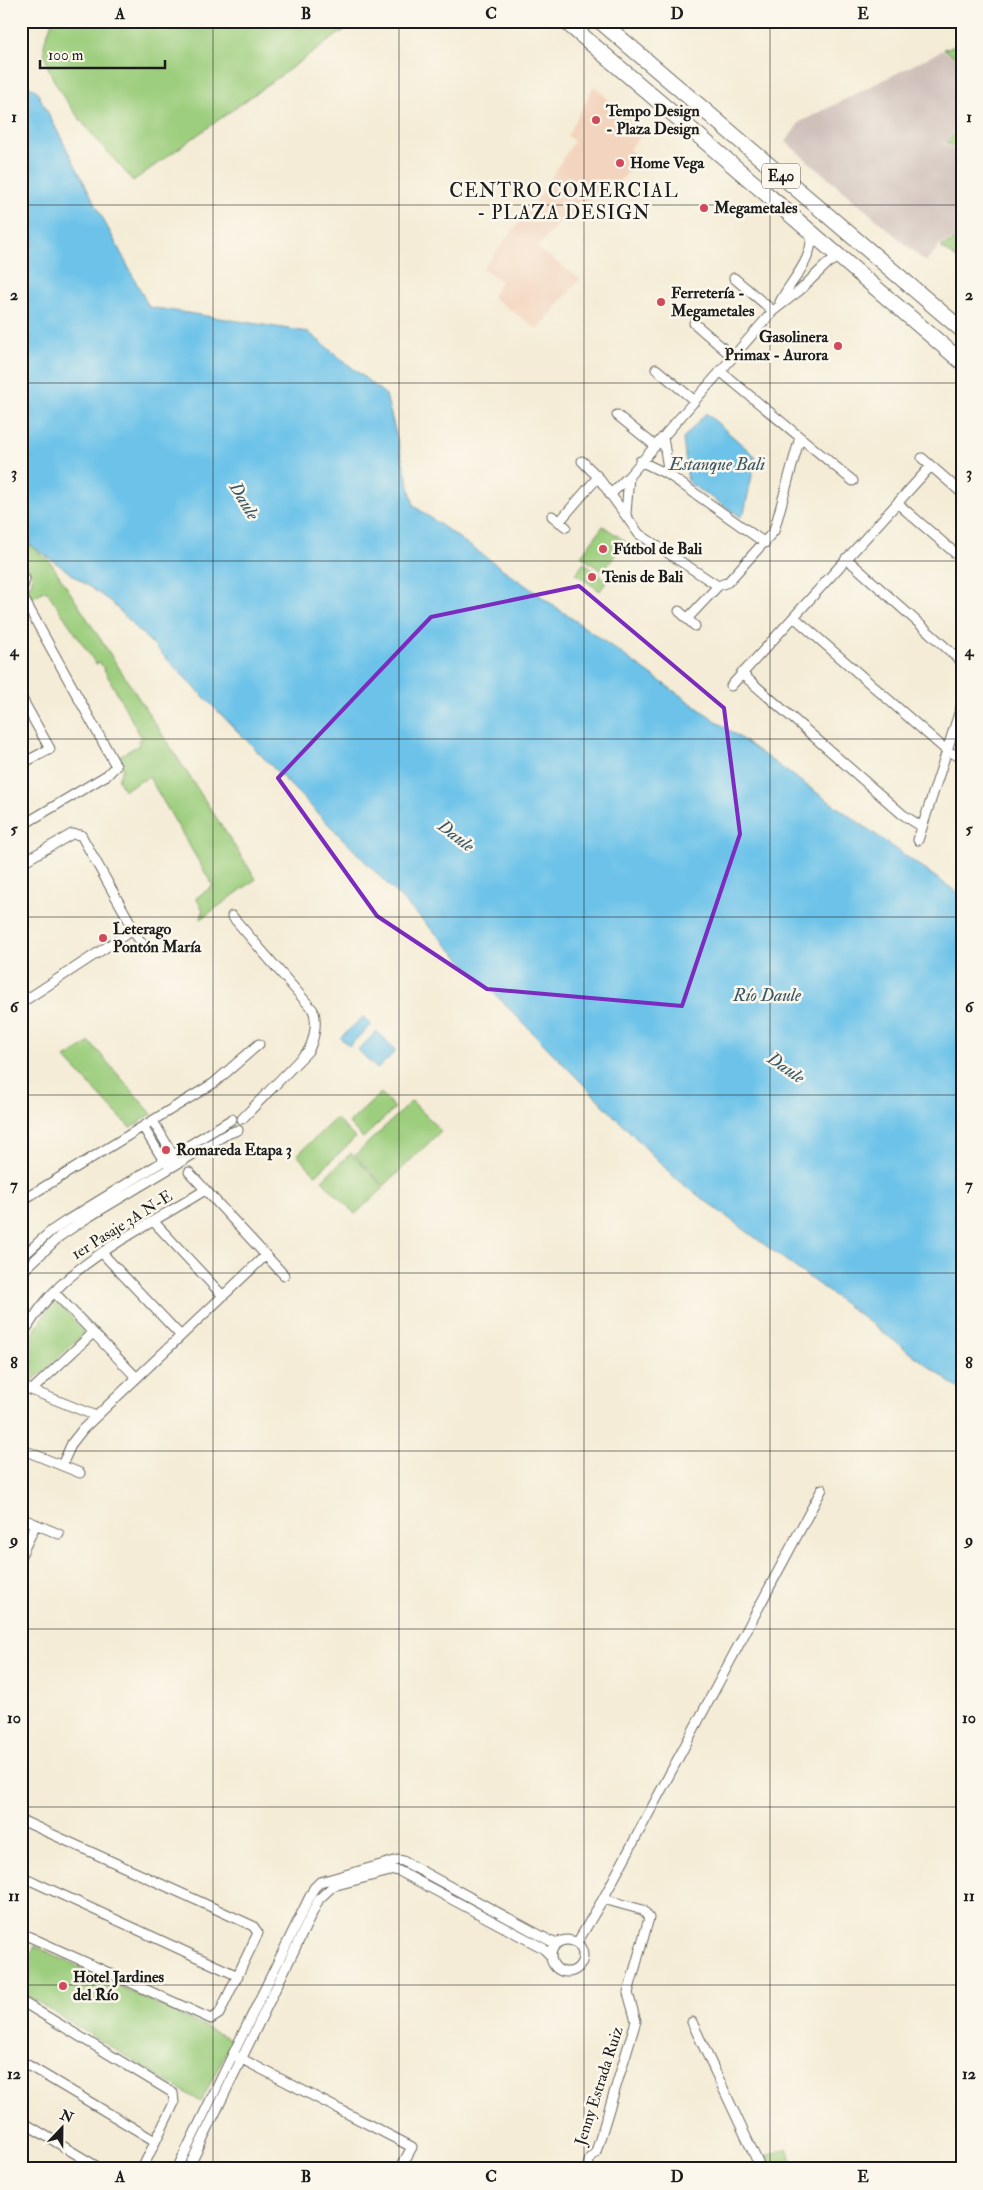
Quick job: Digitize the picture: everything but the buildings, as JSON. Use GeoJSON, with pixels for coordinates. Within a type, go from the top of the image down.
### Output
{"type":"FeatureCollection","features":[{"type":"Feature","properties":{"kind":"highway","name":"E40"},"geometry":{"type":"LineString","coordinates":[[565,21],[962,362]]}},
{"type":"Feature","properties":{"kind":"highway","name":"E40"},"geometry":{"type":"LineString","coordinates":[[600,21],[962,330]]}},
{"type":"Feature","properties":{"kind":"highway"},"geometry":{"type":"LineString","coordinates":[[916,291],[962,317]]}},
{"type":"Feature","properties":{"kind":"street"},"geometry":{"type":"LineString","coordinates":[[776,308],[789,284],[809,257],[812,242],[811,234]]}},
{"type":"Feature","properties":{"kind":"street"},"geometry":{"type":"LineString","coordinates":[[610,495],[629,476],[654,445],[776,308],[828,263],[839,257]]}},
{"type":"Feature","properties":{"kind":"street"},"geometry":{"type":"LineString","coordinates":[[734,278],[776,308]]}},
{"type":"Feature","properties":{"kind":"street"},"geometry":{"type":"LineString","coordinates":[[694,323],[733,357]]}},
{"type":"Feature","properties":{"kind":"street"},"geometry":{"type":"LineString","coordinates":[[656,369],[695,401]]}},
{"type":"Feature","properties":{"kind":"street"},"geometry":{"type":"LineString","coordinates":[[720,371],[853,481]]}},
{"type":"Feature","properties":{"kind":"street"},"geometry":{"type":"LineString","coordinates":[[617,415],[654,445]]}},
{"type":"Feature","properties":{"kind":"street"},"geometry":{"type":"LineString","coordinates":[[662,436],[669,475]]}},
{"type":"Feature","properties":{"kind":"street"},"geometry":{"type":"LineString","coordinates":[[687,619],[718,586],[728,582],[776,527],[800,437]]}},
{"type":"Feature","properties":{"kind":"street"},"geometry":{"type":"LineString","coordinates":[[922,458],[962,494]]}},
{"type":"Feature","properties":{"kind":"street"},"geometry":{"type":"LineString","coordinates":[[582,461],[598,477],[646,540],[718,586]]}},
{"type":"Feature","properties":{"kind":"street"},"geometry":{"type":"LineString","coordinates":[[640,461],[669,475],[764,543]]}},
{"type":"Feature","properties":{"kind":"street"},"geometry":{"type":"LineString","coordinates":[[731,686],[930,466]]}},
{"type":"Feature","properties":{"kind":"street"},"geometry":{"type":"LineString","coordinates":[[626,514],[629,476]]}},
{"type":"Feature","properties":{"kind":"street"},"geometry":{"type":"LineString","coordinates":[[559,522],[598,477]]}},
{"type":"Feature","properties":{"kind":"street"},"geometry":{"type":"LineString","coordinates":[[897,502],[962,559]]}},
{"type":"Feature","properties":{"kind":"street"},"geometry":{"type":"LineString","coordinates":[[846,558],[962,662]]}},
{"type":"Feature","properties":{"kind":"street"},"geometry":{"type":"LineString","coordinates":[[21,570],[25,579],[21,594],[116,766],[107,775],[21,826]]}},
{"type":"Feature","properties":{"kind":"street"},"geometry":{"type":"LineString","coordinates":[[679,611],[695,626]]}},
{"type":"Feature","properties":{"kind":"street"},"geometry":{"type":"LineString","coordinates":[[794,617],[946,750],[962,758]]}},
{"type":"Feature","properties":{"kind":"street"},"geometry":{"type":"LineString","coordinates":[[741,673],[902,814],[922,827]]}},
{"type":"Feature","properties":{"kind":"street"},"geometry":{"type":"LineString","coordinates":[[21,697],[50,749],[21,764]]}},
{"type":"Feature","properties":{"kind":"street"},"geometry":{"type":"LineString","coordinates":[[918,840],[962,704]]}},
{"type":"Feature","properties":{"kind":"street"},"geometry":{"type":"LineString","coordinates":[[21,863],[72,834],[81,835],[144,948]]}},
{"type":"Feature","properties":{"kind":"street"},"geometry":{"type":"LineString","coordinates":[[232,916],[313,1010],[315,1017],[312,1042],[308,1051],[242,1119]]}},
{"type":"Feature","properties":{"kind":"street"},"geometry":{"type":"LineString","coordinates":[[21,1003],[132,929]]}},
{"type":"Feature","properties":{"kind":"street"},"geometry":{"type":"LineString","coordinates":[[26,1198],[214,1083],[259,1044]]}},
{"type":"Feature","properties":{"kind":"street"},"geometry":{"type":"LineString","coordinates":[[21,1258],[51,1231],[237,1116],[242,1119]]}},
{"type":"Feature","properties":{"kind":"street"},"geometry":{"type":"LineString","coordinates":[[232,1119],[231,1126],[238,1130]]}},
{"type":"Feature","properties":{"kind":"street"},"geometry":{"type":"LineString","coordinates":[[21,1272],[60,1236],[227,1134],[238,1130],[243,1126],[242,1119]]}},
{"type":"Feature","properties":{"kind":"street"},"geometry":{"type":"LineString","coordinates":[[153,1121],[173,1155],[174,1166]]}},
{"type":"Feature","properties":{"kind":"street"},"geometry":{"type":"LineString","coordinates":[[143,1127],[164,1161],[174,1166]]}},
{"type":"Feature","properties":{"kind":"street"},"geometry":{"type":"LineString","coordinates":[[189,1172],[284,1275]]}},
{"type":"Feature","properties":{"kind":"street","name":"1er Pasaje 3A N-E"},"geometry":{"type":"LineString","coordinates":[[21,1337],[45,1302],[76,1272],[102,1253],[205,1190]]}},
{"type":"Feature","properties":{"kind":"street"},"geometry":{"type":"LineString","coordinates":[[154,1222],[223,1296]]}},
{"type":"Feature","properties":{"kind":"street"},"geometry":{"type":"LineString","coordinates":[[102,1253],[181,1336]]}},
{"type":"Feature","properties":{"kind":"street"},"geometry":{"type":"LineString","coordinates":[[62,1466],[72,1443],[96,1416],[266,1255]]}},
{"type":"Feature","properties":{"kind":"street"},"geometry":{"type":"LineString","coordinates":[[54,1292],[137,1378]]}},
{"type":"Feature","properties":{"kind":"street"},"geometry":{"type":"LineString","coordinates":[[32,1390],[93,1333]]}},
{"type":"Feature","properties":{"kind":"street"},"geometry":{"type":"LineString","coordinates":[[21,1386],[96,1416]]}},
{"type":"Feature","properties":{"kind":"street"},"geometry":{"type":"LineString","coordinates":[[21,1449],[80,1473]]}},
{"type":"Feature","properties":{"kind":"street"},"geometry":{"type":"LineString","coordinates":[[577,1943],[603,1899],[822,1489]]}},
{"type":"Feature","properties":{"kind":"street"},"geometry":{"type":"LineString","coordinates":[[21,1518],[59,1534]]}},
{"type":"Feature","properties":{"kind":"street"},"geometry":{"type":"LineString","coordinates":[[21,1555],[36,1524]]}},
{"type":"Feature","properties":{"kind":"street"},"geometry":{"type":"LineString","coordinates":[[21,1820],[253,1926],[257,1930],[257,1936],[219,2014],[214,2019],[207,2019],[21,1933]]}},
{"type":"Feature","properties":{"kind":"street"},"geometry":{"type":"LineString","coordinates":[[177,2169],[314,1888],[326,1879],[398,1860],[403,1861],[556,1944]]}},
{"type":"Feature","properties":{"kind":"street"},"geometry":{"type":"LineString","coordinates":[[188,2169],[319,1899],[333,1886],[394,1870],[399,1871],[543,1948],[551,1956]]}},
{"type":"Feature","properties":{"kind":"street"},"geometry":{"type":"LineString","coordinates":[[21,1876],[238,1976]]}},
{"type":"Feature","properties":{"kind":"street","name":"Jenny Estrada Ruiz"},"geometry":{"type":"LineString","coordinates":[[587,2169],[590,2158],[596,2152],[636,2021],[628,1993],[649,1918],[643,1910],[603,1899]]}},
{"type":"Feature","properties":{"kind":"street"},"geometry":{"type":"LineString","coordinates":[[563,1940],[577,1943],[584,1955],[582,1963],[578,1969],[563,1972],[552,1963],[551,1956],[556,1944],[563,1940]]}},
{"type":"Feature","properties":{"kind":"street"},"geometry":{"type":"LineString","coordinates":[[21,2000],[173,2093],[174,2103],[142,2169]]}},
{"type":"Feature","properties":{"kind":"street"},"geometry":{"type":"LineString","coordinates":[[692,2022],[760,2169]]}},
{"type":"Feature","properties":{"kind":"street"},"geometry":{"type":"LineString","coordinates":[[233,2055],[412,2147],[400,2169]]}},
{"type":"Feature","properties":{"kind":"street"},"geometry":{"type":"LineString","coordinates":[[21,2061],[155,2141]]}},
{"type":"Feature","properties":{"kind":"street"},"geometry":{"type":"LineString","coordinates":[[21,2121],[101,2169]]}},
{"type":"Feature","properties":{"kind":"highlighted area"},"geometry":{"type":"Polygon","coordinates":[[[579,586],[724,708],[740,834],[682,1006],[487,989],[377,916],[278,778],[431,617],[579,586]]]}},
{"type":"Feature","properties":{"kind":"shaded area"},"geometry":{"type":"Polygon","coordinates":[[[943,50],[962,63],[962,123],[944,144],[962,151],[962,235],[939,246],[926,262],[786,142],[800,122],[943,50]]]}},
{"type":"Feature","properties":{"kind":"shaded area"},"geometry":{"type":"Polygon","coordinates":[[[594,86],[644,133],[629,149],[640,160],[616,185],[607,179],[567,225],[560,221],[537,248],[580,279],[538,329],[492,297],[501,281],[483,269],[539,197],[574,141],[567,136],[594,86]]]}},
{"type":"Feature","properties":{"kind":"green space"},"geometry":{"type":"Polygon","coordinates":[[[52,21],[357,21],[133,181],[79,118],[65,100],[55,81],[47,64],[44,47],[52,21]]]}},
{"type":"Feature","properties":{"kind":"green space"},"geometry":{"type":"Polygon","coordinates":[[[962,33],[962,62],[944,49],[954,46],[962,33]]]}},
{"type":"Feature","properties":{"kind":"green space"},"geometry":{"type":"Polygon","coordinates":[[[962,126],[962,149],[946,143],[962,126]]]}},
{"type":"Feature","properties":{"kind":"green space"},"geometry":{"type":"Polygon","coordinates":[[[962,237],[962,263],[941,247],[962,237]]]}},
{"type":"Feature","properties":{"kind":"green space","name":"Fútbol de Bali"},"geometry":{"type":"Polygon","coordinates":[[[603,526],[625,541],[603,572],[581,556],[603,526]]]}},
{"type":"Feature","properties":{"kind":"green space"},"geometry":{"type":"Polygon","coordinates":[[[21,537],[51,563],[256,879],[201,919],[203,910],[196,898],[213,886],[149,777],[124,790],[118,779],[123,769],[119,756],[139,745],[138,741],[141,737],[100,662],[96,664],[46,590],[30,599],[25,590],[32,582],[32,575],[26,567],[21,566],[21,537]]]}},
{"type":"Feature","properties":{"kind":"green space","name":"Tenis de Bali"},"geometry":{"type":"Polygon","coordinates":[[[584,563],[607,581],[600,591],[576,574],[584,563]]]}},
{"type":"Feature","properties":{"kind":"green space"},"geometry":{"type":"Polygon","coordinates":[[[90,1042],[152,1114],[130,1128],[65,1058],[90,1042]]]}},
{"type":"Feature","properties":{"kind":"green space"},"geometry":{"type":"Polygon","coordinates":[[[381,1093],[395,1108],[363,1138],[349,1123],[381,1093]]]}},
{"type":"Feature","properties":{"kind":"green space"},"geometry":{"type":"Polygon","coordinates":[[[412,1101],[441,1131],[384,1186],[355,1155],[412,1101]]]}},
{"type":"Feature","properties":{"kind":"green space"},"geometry":{"type":"Polygon","coordinates":[[[336,1118],[355,1138],[316,1175],[297,1155],[336,1118]]]}},
{"type":"Feature","properties":{"kind":"green space"},"geometry":{"type":"Polygon","coordinates":[[[351,1153],[384,1188],[355,1214],[322,1180],[351,1153]]]}},
{"type":"Feature","properties":{"kind":"green space"},"geometry":{"type":"Polygon","coordinates":[[[52,1303],[59,1304],[83,1330],[83,1335],[29,1384],[21,1381],[21,1352],[52,1303]]]}},
{"type":"Feature","properties":{"kind":"green space"},"geometry":{"type":"Polygon","coordinates":[[[35,1946],[232,2040],[201,2102],[21,1992],[21,1972],[35,1946]]]}},
{"type":"Feature","properties":{"kind":"green space"},"geometry":{"type":"Polygon","coordinates":[[[786,2148],[792,2161],[775,2169],[765,2169],[760,2159],[786,2148]]]}},
{"type":"Feature","properties":{"kind":"water","name":"Río Daule"},"geometry":{"type":"Polygon","coordinates":[[[21,81],[36,90],[149,307],[308,332],[386,395],[414,506],[962,896],[962,1391],[676,1179],[111,602],[21,538],[21,81]]]}},
{"type":"Feature","properties":{"kind":"water","name":"Estanque Bali"},"geometry":{"type":"Polygon","coordinates":[[[706,413],[756,457],[744,513],[741,517],[688,482],[683,439],[706,413]]]}},
{"type":"Feature","properties":{"kind":"water"},"geometry":{"type":"Polygon","coordinates":[[[363,1017],[371,1025],[349,1046],[340,1038],[363,1017]]]}},
{"type":"Feature","properties":{"kind":"water"},"geometry":{"type":"Polygon","coordinates":[[[377,1031],[396,1051],[377,1069],[358,1050],[377,1031]]]}},
{"type":"Feature","properties":{"kind":"place","name":"Tempo Design - Plaza Design"},"geometry":{"type":"Point","coordinates":[596,120]}},
{"type":"Feature","properties":{"kind":"place","name":"Home Vega"},"geometry":{"type":"Point","coordinates":[620,163]}},
{"type":"Feature","properties":{"kind":"place","name":"Megametales"},"geometry":{"type":"Point","coordinates":[704,208]}},
{"type":"Feature","properties":{"kind":"place","name":"Ferretería - Megametales"},"geometry":{"type":"Point","coordinates":[661,302]}},
{"type":"Feature","properties":{"kind":"place","name":"Gasolinera Primax - Aurora"},"geometry":{"type":"Point","coordinates":[838,346]}},
{"type":"Feature","properties":{"kind":"place","name":"Fútbol de Bali"},"geometry":{"type":"Point","coordinates":[603,549]}},
{"type":"Feature","properties":{"kind":"place","name":"Tenis de Bali"},"geometry":{"type":"Point","coordinates":[592,577]}},
{"type":"Feature","properties":{"kind":"place","name":"Leterago Pontón María"},"geometry":{"type":"Point","coordinates":[103,938]}},
{"type":"Feature","properties":{"kind":"place","name":"Romareda Etapa 3"},"geometry":{"type":"Point","coordinates":[166,1150]}},
{"type":"Feature","properties":{"kind":"place","name":"Hotel Jardines del Río"},"geometry":{"type":"Point","coordinates":[63,1986]}},
{"type":"Feature","properties":{"kind":"district","name":"CENTRO COMERCIAL - PLAZA DESIGN"},"geometry":{"type":"Point","coordinates":[564,202]}},
{"type":"Feature","properties":{"kind":"water label","name":"Daule"},"geometry":{"type":"Point","coordinates":[244,501]}},
{"type":"Feature","properties":{"kind":"water label","name":"Daule"},"geometry":{"type":"Point","coordinates":[456,836]}},
{"type":"Feature","properties":{"kind":"water label","name":"Daule"},"geometry":{"type":"Point","coordinates":[786,1068]}}]}
